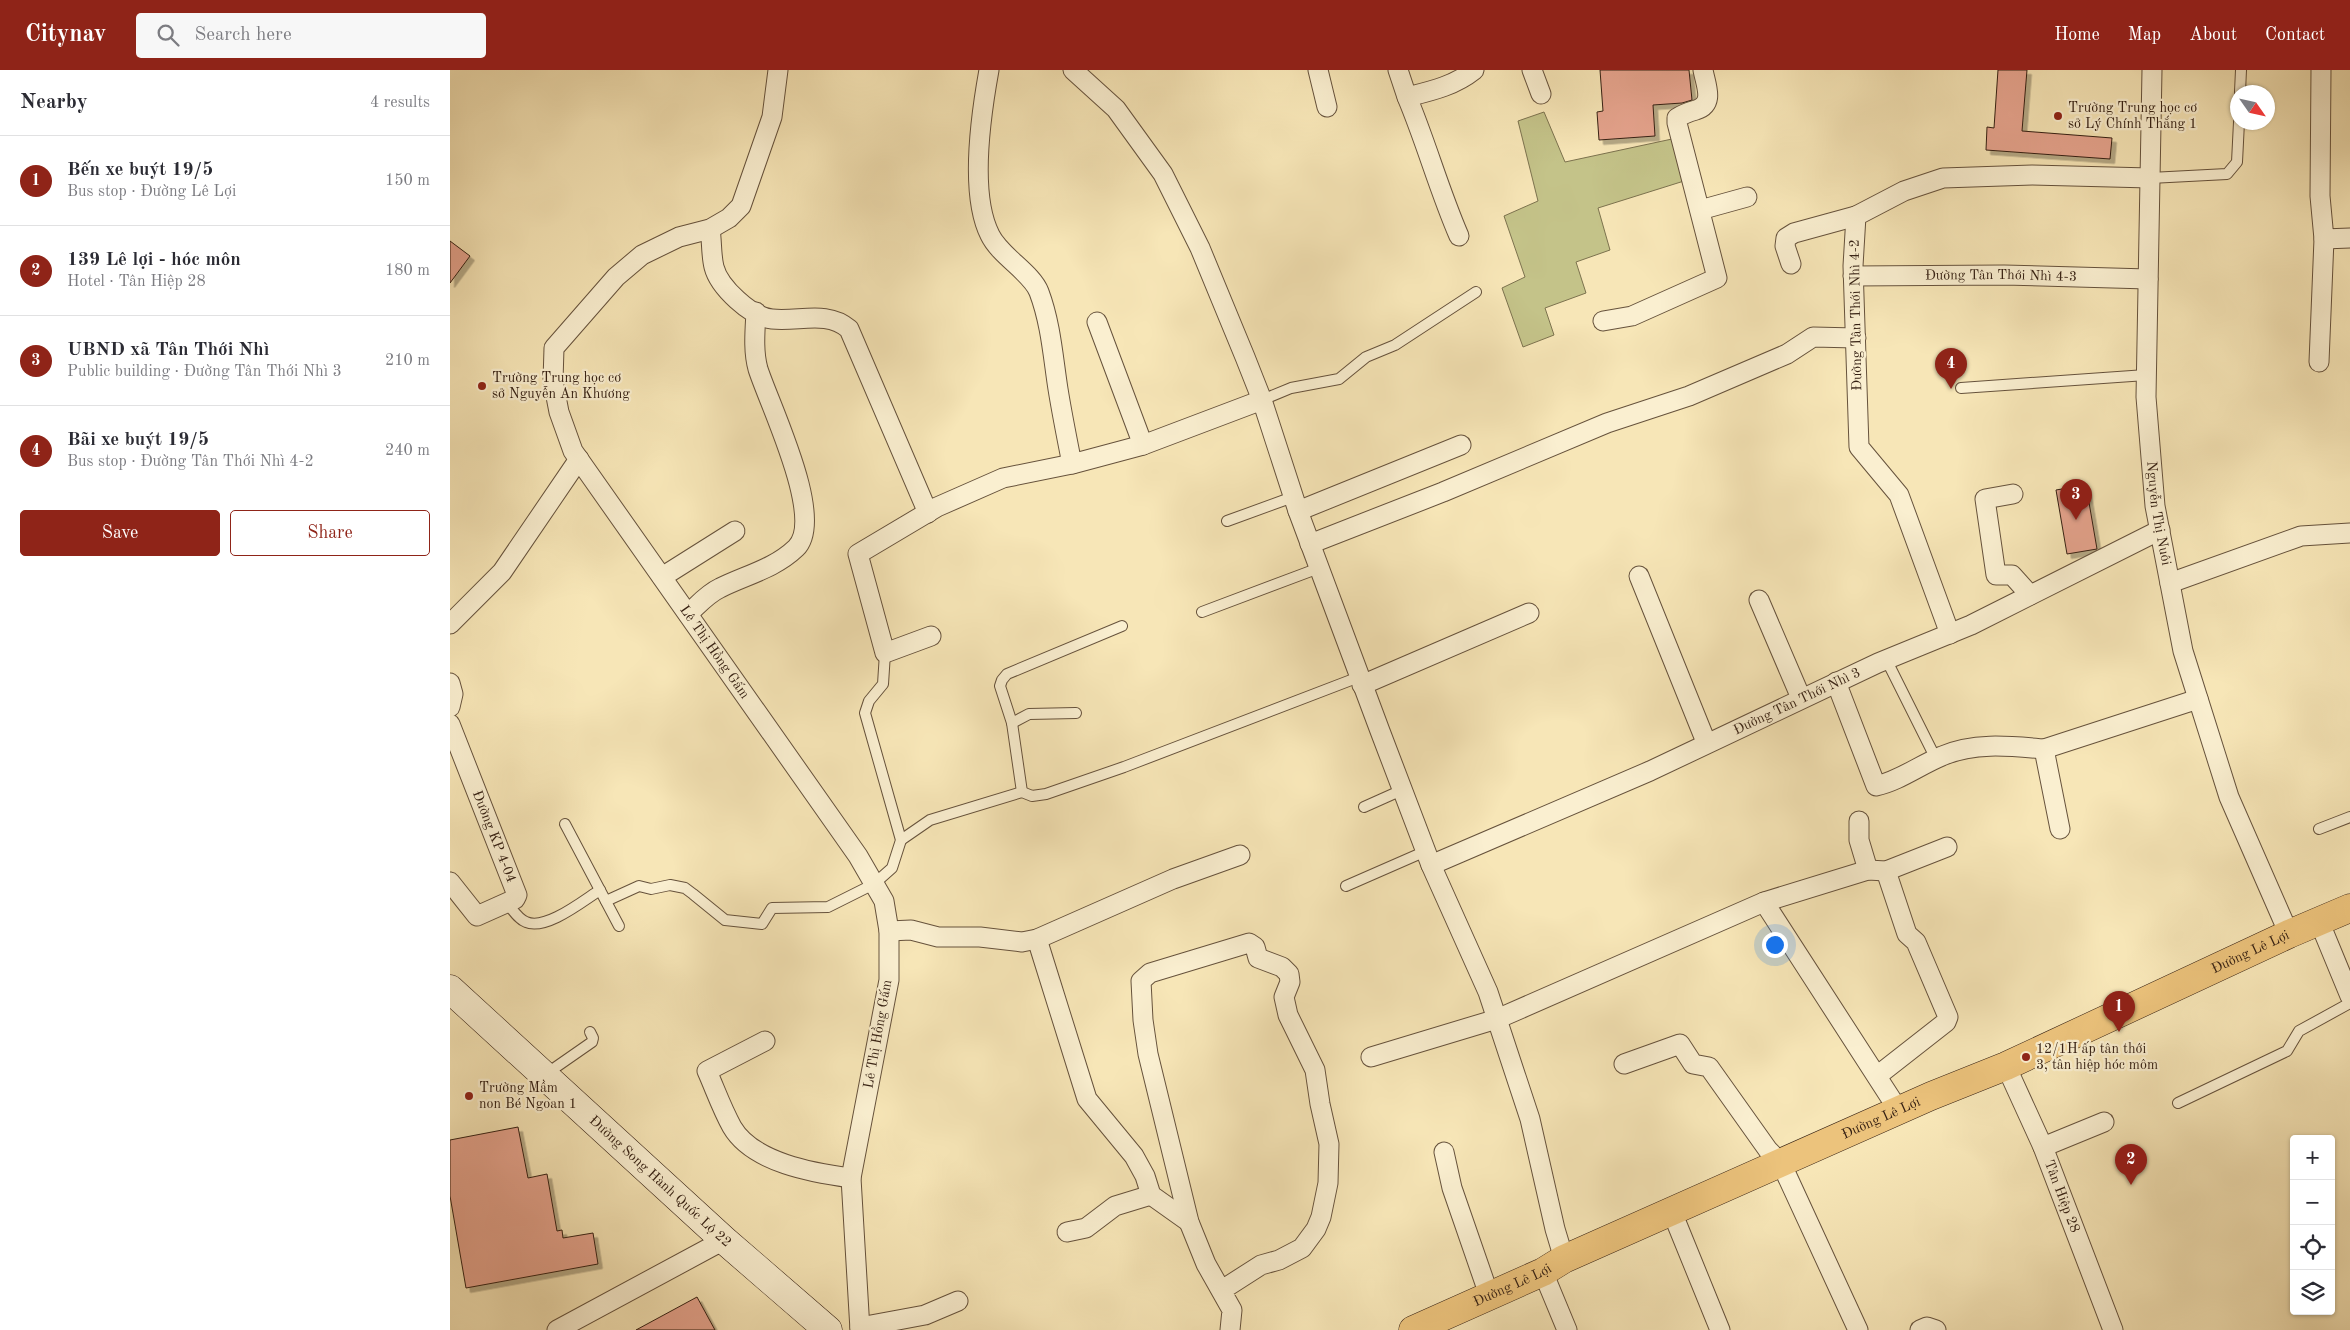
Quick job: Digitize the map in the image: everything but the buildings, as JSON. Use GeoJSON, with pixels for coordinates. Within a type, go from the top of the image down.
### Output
{"type":"FeatureCollection","features":[{"type":"Feature","properties":{"kind":"main road","name":"Đường Lê Lợi"},"geometry":{"type":"LineString","coordinates":[[1413,1330],[1781,1163],[2006,1066],[2289,934],[2350,908]]}},
{"type":"Feature","properties":{"kind":"street","name":"Lê Thị Hồng Gấm"},"geometry":{"type":"LineString","coordinates":[[778,70],[772,117],[741,206],[728,218],[710,229],[679,237],[642,255],[616,277],[554,348],[553,381],[559,412],[573,451],[578,459],[858,856],[884,901],[889,931],[889,980],[852,1178],[860,1328]]}},
{"type":"Feature","properties":{"kind":"street"},"geometry":{"type":"LineString","coordinates":[[989,70],[982,110],[978,174],[984,216],[990,235],[1002,252],[1038,291],[1053,347],[1058,388],[1072,464]]}},
{"type":"Feature","properties":{"kind":"street"},"geometry":{"type":"LineString","coordinates":[[1073,70],[1116,110],[1163,174],[1200,248],[1262,400],[1295,504],[1428,858],[1488,992],[1530,1119],[1555,1229],[1554,1266],[1567,1330]]}},
{"type":"Feature","properties":{"kind":"street"},"geometry":{"type":"LineString","coordinates":[[1318,70],[1327,106]]}},
{"type":"Feature","properties":{"kind":"street"},"geometry":{"type":"LineString","coordinates":[[1398,70],[1422,132],[1442,196],[1460,236]]}},
{"type":"Feature","properties":{"kind":"street"},"geometry":{"type":"LineString","coordinates":[[1407,96],[1435,90],[1460,81],[1474,70]]}},
{"type":"Feature","properties":{"kind":"street"},"geometry":{"type":"LineString","coordinates":[[1532,70],[1541,94]]}},
{"type":"Feature","properties":{"kind":"street"},"geometry":{"type":"LineString","coordinates":[[1603,320],[1632,316],[1716,278],[1677,123],[1677,118],[1681,115],[1703,108],[1708,104],[1709,99],[1703,70]]}},
{"type":"Feature","properties":{"kind":"street","name":"Nguyễn Thị Nuôi"},"geometry":{"type":"LineString","coordinates":[[2152,70],[2146,397],[2155,506],[2183,651],[2228,797],[2289,934]]}},
{"type":"Feature","properties":{"kind":"street"},"geometry":{"type":"LineString","coordinates":[[2319,362],[2324,239],[2320,196],[2321,70]]}},
{"type":"Feature","properties":{"kind":"street"},"geometry":{"type":"LineString","coordinates":[[1791,264],[1785,246],[1786,238],[1794,233],[1856,216],[1904,191],[1943,178],[2032,175],[2150,178]]}},
{"type":"Feature","properties":{"kind":"street"},"geometry":{"type":"LineString","coordinates":[[1700,210],[1747,197]]}},
{"type":"Feature","properties":{"kind":"street","name":"Đường Tân Thới Nhì 4-2"},"geometry":{"type":"LineString","coordinates":[[1856,216],[1853,276],[1859,447],[1899,496],[1950,634]]}},
{"type":"Feature","properties":{"kind":"street"},"geometry":{"type":"LineString","coordinates":[[710,229],[715,268],[728,290],[748,309],[770,319],[824,318],[840,321],[849,329],[928,513]]}},
{"type":"Feature","properties":{"kind":"street"},"geometry":{"type":"LineString","coordinates":[[2324,239],[2350,238]]}},
{"type":"Feature","properties":{"kind":"street","name":"Đường Tân Thới Nhì 4-3"},"geometry":{"type":"LineString","coordinates":[[1853,276],[2004,275],[2148,279]]}},
{"type":"Feature","properties":{"kind":"street"},"geometry":{"type":"LineString","coordinates":[[688,614],[704,598],[720,588],[760,572],[781,560],[796,548],[805,534],[806,519],[802,494],[786,442],[758,367],[754,348],[756,312]]}},
{"type":"Feature","properties":{"kind":"street"},"geometry":{"type":"LineString","coordinates":[[1097,322],[1143,445]]}},
{"type":"Feature","properties":{"kind":"street"},"geometry":{"type":"LineString","coordinates":[[1310,544],[1452,488],[1607,423],[1689,396],[1787,354],[1813,337],[1856,338]]}},
{"type":"Feature","properties":{"kind":"street"},"geometry":{"type":"LineString","coordinates":[[932,636],[885,654],[858,554],[928,513],[1003,478],[1072,464],[1143,445],[1262,400]]}},
{"type":"Feature","properties":{"kind":"street"},"geometry":{"type":"LineString","coordinates":[[1295,504],[1460,445]]}},
{"type":"Feature","properties":{"kind":"street"},"geometry":{"type":"LineString","coordinates":[[450,624],[502,572],[578,459]]}},
{"type":"Feature","properties":{"kind":"street"},"geometry":{"type":"LineString","coordinates":[[2013,494],[1985,499],[1996,575],[2012,575],[2030,596]]}},
{"type":"Feature","properties":{"kind":"street","name":"Đường Tân Thới Nhì 3"},"geometry":{"type":"LineString","coordinates":[[1428,858],[1650,770],[1706,742],[1886,659],[1950,634],[2160,530]]}},
{"type":"Feature","properties":{"kind":"street"},"geometry":{"type":"LineString","coordinates":[[662,577],[735,531]]}},
{"type":"Feature","properties":{"kind":"street"},"geometry":{"type":"LineString","coordinates":[[2170,583],[2301,536],[2350,533]]}},
{"type":"Feature","properties":{"kind":"street"},"geometry":{"type":"LineString","coordinates":[[1639,576],[1706,742]]}},
{"type":"Feature","properties":{"kind":"street"},"geometry":{"type":"LineString","coordinates":[[1759,600],[1801,698]]}},
{"type":"Feature","properties":{"kind":"street"},"geometry":{"type":"LineString","coordinates":[[1361,681],[1529,613]]}},
{"type":"Feature","properties":{"kind":"street"},"geometry":{"type":"LineString","coordinates":[[1836,682],[1876,786],[1936,759],[1964,749],[1994,746],[2044,749],[2198,699]]}},
{"type":"Feature","properties":{"kind":"street"},"geometry":{"type":"LineString","coordinates":[[450,683],[453,694],[450,707]]}},
{"type":"Feature","properties":{"kind":"street","name":"Đường KP 4-04"},"geometry":{"type":"LineString","coordinates":[[450,724],[517,890],[515,899],[477,916],[450,882]]}},
{"type":"Feature","properties":{"kind":"street"},"geometry":{"type":"LineString","coordinates":[[2044,749],[2060,829]]}},
{"type":"Feature","properties":{"kind":"street"},"geometry":{"type":"LineString","coordinates":[[1859,821],[1859,840],[1877,870],[1907,934],[1916,942],[1948,1017],[1946,1022],[1877,1076]]}},
{"type":"Feature","properties":{"kind":"street"},"geometry":{"type":"LineString","coordinates":[[1371,1057],[1497,1019],[1764,902],[1877,870],[1947,847]]}},
{"type":"Feature","properties":{"kind":"street"},"geometry":{"type":"LineString","coordinates":[[889,931],[911,930],[938,937],[980,937],[1022,942],[1037,939],[1174,879],[1240,855]]}},
{"type":"Feature","properties":{"kind":"street"},"geometry":{"type":"LineString","coordinates":[[1764,902],[1899,1111]]}},
{"type":"Feature","properties":{"kind":"street"},"geometry":{"type":"LineString","coordinates":[[2320,922],[2350,996]]}},
{"type":"Feature","properties":{"kind":"street"},"geometry":{"type":"LineString","coordinates":[[1037,939],[1062,1014],[1083,1089],[1092,1107],[1134,1156],[1145,1176],[1151,1195],[1189,1222]]}},
{"type":"Feature","properties":{"kind":"street"},"geometry":{"type":"LineString","coordinates":[[1222,1290],[1261,1265],[1279,1260],[1302,1248],[1316,1229],[1321,1217],[1328,1183],[1329,1144],[1315,1070],[1288,1015],[1284,997],[1290,982],[1289,974],[1282,967],[1258,958],[1255,946],[1249,943],[1150,973],[1141,980],[1148,1054],[1189,1222],[1206,1264],[1232,1310],[1230,1330]]}},
{"type":"Feature","properties":{"kind":"street","name":"Đường Song Hành Quốc Lộ 22"},"geometry":{"type":"LineString","coordinates":[[450,989],[724,1240],[828,1330]]}},
{"type":"Feature","properties":{"kind":"street"},"geometry":{"type":"LineString","coordinates":[[765,1041],[707,1071],[733,1128],[755,1149],[783,1164],[819,1174],[852,1178]]}},
{"type":"Feature","properties":{"kind":"street"},"geometry":{"type":"LineString","coordinates":[[1624,1064],[1681,1045],[1693,1064],[1708,1067],[1768,1150],[1781,1163],[1858,1330]]}},
{"type":"Feature","properties":{"kind":"street","name":"Tân Hiệp 28"},"geometry":{"type":"LineString","coordinates":[[2006,1066],[2043,1147],[2113,1330]]}},
{"type":"Feature","properties":{"kind":"street"},"geometry":{"type":"LineString","coordinates":[[2043,1147],[2104,1122]]}},
{"type":"Feature","properties":{"kind":"street"},"geometry":{"type":"LineString","coordinates":[[1444,1152],[1452,1188],[1489,1295]]}},
{"type":"Feature","properties":{"kind":"street"},"geometry":{"type":"LineString","coordinates":[[1067,1232],[1086,1228],[1111,1208],[1151,1195]]}},
{"type":"Feature","properties":{"kind":"street"},"geometry":{"type":"LineString","coordinates":[[1672,1212],[1720,1330]]}},
{"type":"Feature","properties":{"kind":"street"},"geometry":{"type":"LineString","coordinates":[[557,1330],[724,1240]]}},
{"type":"Feature","properties":{"kind":"street"},"geometry":{"type":"LineString","coordinates":[[860,1328],[925,1315],[958,1302]]}},
{"type":"Feature","properties":{"kind":"street"},"geometry":{"type":"LineString","coordinates":[[1920,1330],[1927,1327],[1936,1330]]}},
{"type":"Feature","properties":{"kind":"lane"},"geometry":{"type":"LineString","coordinates":[[2240,85],[2241,70]]}},
{"type":"Feature","properties":{"kind":"lane"},"geometry":{"type":"LineString","coordinates":[[2150,178],[2226,174],[2237,162],[2239,130]]}},
{"type":"Feature","properties":{"kind":"lane"},"geometry":{"type":"LineString","coordinates":[[1262,400],[1292,388],[1339,379],[1366,357],[1395,345],[1476,292]]}},
{"type":"Feature","properties":{"kind":"lane"},"geometry":{"type":"LineString","coordinates":[[1961,388],[2146,375]]}},
{"type":"Feature","properties":{"kind":"lane"},"geometry":{"type":"LineString","coordinates":[[1227,521],[1295,504]]}},
{"type":"Feature","properties":{"kind":"lane"},"geometry":{"type":"LineString","coordinates":[[1202,612],[1319,568]]}},
{"type":"Feature","properties":{"kind":"lane"},"geometry":{"type":"LineString","coordinates":[[1022,792],[1012,723],[1000,686],[1002,680],[1007,674],[1122,626]]}},
{"type":"Feature","properties":{"kind":"lane"},"geometry":{"type":"LineString","coordinates":[[606,901],[639,886],[652,889],[670,884],[685,888],[725,920],[762,924],[772,908],[828,907],[874,884],[892,868],[901,840],[865,713],[868,701],[883,684],[885,654]]}},
{"type":"Feature","properties":{"kind":"lane"},"geometry":{"type":"LineString","coordinates":[[1886,659],[1936,759]]}},
{"type":"Feature","properties":{"kind":"lane"},"geometry":{"type":"LineString","coordinates":[[901,840],[930,820],[1022,792],[1032,796],[1046,794],[1361,681]]}},
{"type":"Feature","properties":{"kind":"lane"},"geometry":{"type":"LineString","coordinates":[[1012,723],[1029,714],[1076,714]]}},
{"type":"Feature","properties":{"kind":"lane"},"geometry":{"type":"LineString","coordinates":[[1364,807],[1402,790]]}},
{"type":"Feature","properties":{"kind":"lane"},"geometry":{"type":"LineString","coordinates":[[2319,829],[2350,817]]}},
{"type":"Feature","properties":{"kind":"lane"},"geometry":{"type":"LineString","coordinates":[[565,824],[619,926]]}},
{"type":"Feature","properties":{"kind":"lane"},"geometry":{"type":"LineString","coordinates":[[1346,886],[1428,858]]}},
{"type":"Feature","properties":{"kind":"lane"},"geometry":{"type":"LineString","coordinates":[[507,903],[520,919],[528,924],[538,924],[560,916],[600,890]]}},
{"type":"Feature","properties":{"kind":"lane"},"geometry":{"type":"LineString","coordinates":[[2178,1103],[2287,1051],[2299,1031],[2350,1003]]}},
{"type":"Feature","properties":{"kind":"lane"},"geometry":{"type":"LineString","coordinates":[[544,1075],[592,1042],[593,1038],[590,1032]]}},
{"type":"Feature","properties":{"kind":"shaded area"},"geometry":{"type":"Polygon","coordinates":[[[1544,112],[1565,162],[1672,139],[1684,181],[1598,208],[1610,250],[1576,262],[1586,293],[1545,308],[1554,335],[1523,347],[1502,288],[1525,277],[1504,216],[1538,201],[1518,121],[1544,112]]]}},
{"type":"Feature","properties":{"kind":"place","name":"Trường Trung học cơ sở Lý Chính Thắng 1"},"geometry":{"type":"Point","coordinates":[2058,116]}},
{"type":"Feature","properties":{"kind":"place","name":"Trường Trung học cơ sở Nguyễn An Khương"},"geometry":{"type":"Point","coordinates":[482,386]}},
{"type":"Feature","properties":{"kind":"place","name":"Bãi xe buýt 19/5"},"geometry":{"type":"Point","coordinates":[1951,389]}},
{"type":"Feature","properties":{"kind":"place","name":"UBND xã Tân Thới Nhì"},"geometry":{"type":"Point","coordinates":[2076,520]}},
{"type":"Feature","properties":{"kind":"place","name":"Bến xe buýt 19/5"},"geometry":{"type":"Point","coordinates":[2119,1032]}},
{"type":"Feature","properties":{"kind":"place","name":"12/1H ấp tân thới 3, tân hiệp hóc môm"},"geometry":{"type":"Point","coordinates":[2026,1057]}},
{"type":"Feature","properties":{"kind":"place","name":"Trường Mầm non Bé Ngoan 1"},"geometry":{"type":"Point","coordinates":[469,1096]}},
{"type":"Feature","properties":{"kind":"place","name":"139 Lê lợi - hóc môn"},"geometry":{"type":"Point","coordinates":[2131,1185]}}]}
